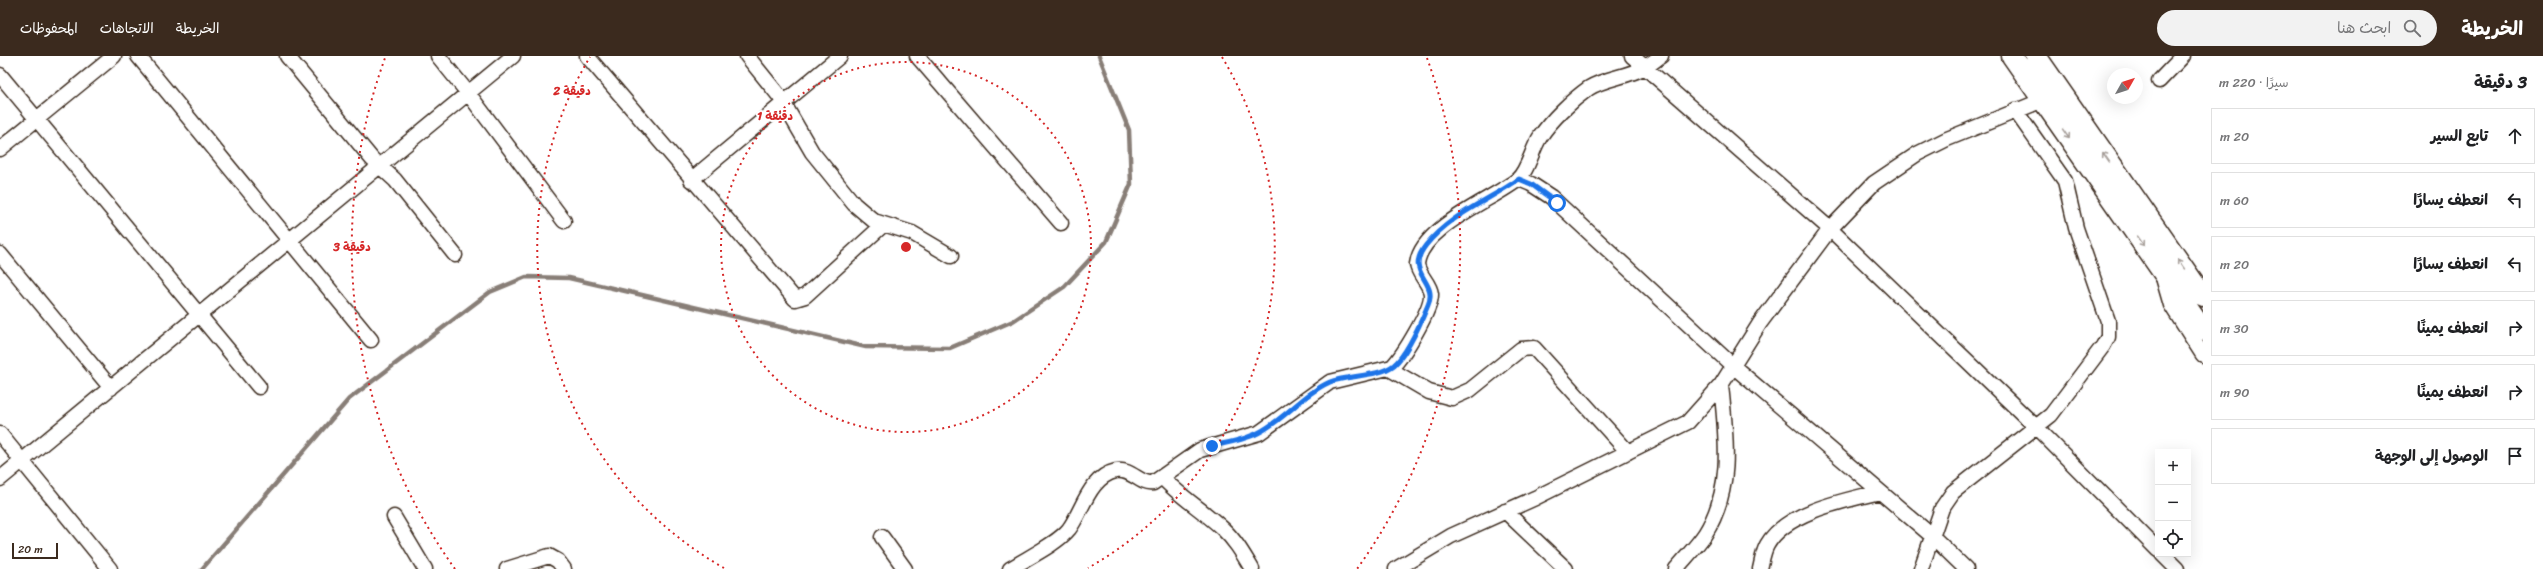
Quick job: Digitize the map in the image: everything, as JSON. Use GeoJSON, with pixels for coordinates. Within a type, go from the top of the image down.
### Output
{"type":"FeatureCollection","features":[{"type":"Feature","properties":{"kind":"street"},"geometry":{"type":"LineString","coordinates":[[0,149],[114,56]]}},
{"type":"Feature","properties":{"kind":"street"},"geometry":{"type":"LineString","coordinates":[[138,56],[371,340]]}},
{"type":"Feature","properties":{"kind":"street"},"geometry":{"type":"LineString","coordinates":[[287,56],[372,159],[395,180],[455,255]]}},
{"type":"Feature","properties":{"kind":"street"},"geometry":{"type":"LineString","coordinates":[[438,56],[468,93],[564,221]]}},
{"type":"Feature","properties":{"kind":"street"},"geometry":{"type":"LineString","coordinates":[[0,479],[513,56]]}},
{"type":"Feature","properties":{"kind":"street"},"geometry":{"type":"LineString","coordinates":[[587,56],[791,296],[798,300],[805,296],[883,225]]}},
{"type":"Feature","properties":{"kind":"street"},"geometry":{"type":"LineString","coordinates":[[747,56],[784,103],[801,136],[843,192],[865,214],[883,225],[912,233],[951,256]]}},
{"type":"Feature","properties":{"kind":"street"},"geometry":{"type":"LineString","coordinates":[[691,180],[840,56]]}},
{"type":"Feature","properties":{"kind":"street"},"geometry":{"type":"LineString","coordinates":[[918,56],[1061,223]]}},
{"type":"Feature","properties":{"kind":"street"},"geometry":{"type":"LineString","coordinates":[[1632,56],[1643,68],[1694,109],[1830,229],[2035,426],[2155,547]]}},
{"type":"Feature","properties":{"kind":"street"},"geometry":{"type":"LineString","coordinates":[[1010,569],[1065,533],[1093,488],[1108,474],[1118,471],[1128,472],[1151,484],[1200,450],[1259,433],[1330,382],[1388,368],[1396,363],[1415,333],[1430,300],[1430,289],[1417,264],[1426,245],[1450,222],[1470,207],[1500,192],[1519,179],[1540,137],[1567,108],[1590,88],[1643,68],[1661,56]]}},
{"type":"Feature","properties":{"kind":"street"},"geometry":{"type":"LineString","coordinates":[[2012,56],[2203,330]]}},
{"type":"Feature","properties":{"kind":"street"},"geometry":{"type":"LineString","coordinates":[[2036,56],[2203,296]]}},
{"type":"Feature","properties":{"kind":"street"},"geometry":{"type":"LineString","coordinates":[[2159,80],[2183,56]]}},
{"type":"Feature","properties":{"kind":"street"},"geometry":{"type":"LineString","coordinates":[[0,75],[259,387]]}},
{"type":"Feature","properties":{"kind":"street"},"geometry":{"type":"LineString","coordinates":[[1396,569],[1451,536],[1506,511],[1688,422],[1703,408],[1721,385],[1760,322],[1830,229],[1874,183],[1917,154],[2015,110],[2046,104],[2065,97]]}},
{"type":"Feature","properties":{"kind":"street"},"geometry":{"type":"LineString","coordinates":[[1921,569],[1942,508],[1953,492],[2035,426],[2051,415],[2103,346],[2108,337],[2108,321],[2076,228],[2065,181],[2015,110]]}},
{"type":"Feature","properties":{"kind":"street"},"geometry":{"type":"LineString","coordinates":[[1519,179],[1531,184],[1551,198],[1733,366],[1932,536],[1966,569]]}},
{"type":"Feature","properties":{"kind":"street"},"geometry":{"type":"LineString","coordinates":[[0,254],[111,388]]}},
{"type":"Feature","properties":{"kind":"street"},"geometry":{"type":"LineString","coordinates":[[2161,270],[2171,305],[2203,355]]}},
{"type":"Feature","properties":{"kind":"street"},"geometry":{"type":"LineString","coordinates":[[1388,368],[1429,392],[1452,398],[1470,390],[1521,349],[1534,348],[1628,452]]}},
{"type":"Feature","properties":{"kind":"street"},"geometry":{"type":"LineString","coordinates":[[1676,569],[1705,534],[1721,496],[1726,464],[1721,385]]}},
{"type":"Feature","properties":{"kind":"street"},"geometry":{"type":"LineString","coordinates":[[0,434],[110,569]]}},
{"type":"Feature","properties":{"kind":"street"},"geometry":{"type":"LineString","coordinates":[[1162,477],[1175,492],[1227,533],[1252,569]]}},
{"type":"Feature","properties":{"kind":"street"},"geometry":{"type":"LineString","coordinates":[[1760,569],[1766,546],[1781,529],[1808,513],[1880,492]]}},
{"type":"Feature","properties":{"kind":"street"},"geometry":{"type":"LineString","coordinates":[[1506,511],[1566,569]]}},
{"type":"Feature","properties":{"kind":"street"},"geometry":{"type":"LineString","coordinates":[[394,517],[425,569]]}},
{"type":"Feature","properties":{"kind":"street"},"geometry":{"type":"LineString","coordinates":[[882,537],[905,569]]}},
{"type":"Feature","properties":{"kind":"street"},"geometry":{"type":"LineString","coordinates":[[507,569],[549,556],[558,561],[564,569]]}},
{"type":"Feature","properties":{"kind":"street"},"geometry":{"type":"LineString","coordinates":[[2165,557],[2177,569]]}},
{"type":"Feature","properties":{"kind":"waterway"},"geometry":{"type":"LineString","coordinates":[[202,569],[349,399],[490,292],[526,277],[569,278],[866,347],[950,348],[1013,321],[1064,287],[1106,242],[1131,184],[1129,130],[1099,56]]}},
{"type":"Feature","properties":{"kind":"route"},"geometry":{"type":"LineString","coordinates":[[1212,446],[1259,433],[1318,389],[1330,382],[1392,367],[1415,333],[1430,300],[1430,289],[1417,268],[1417,259],[1426,245],[1437,234],[1470,207],[1500,192],[1519,179],[1531,184],[1557,203]]}}]}
